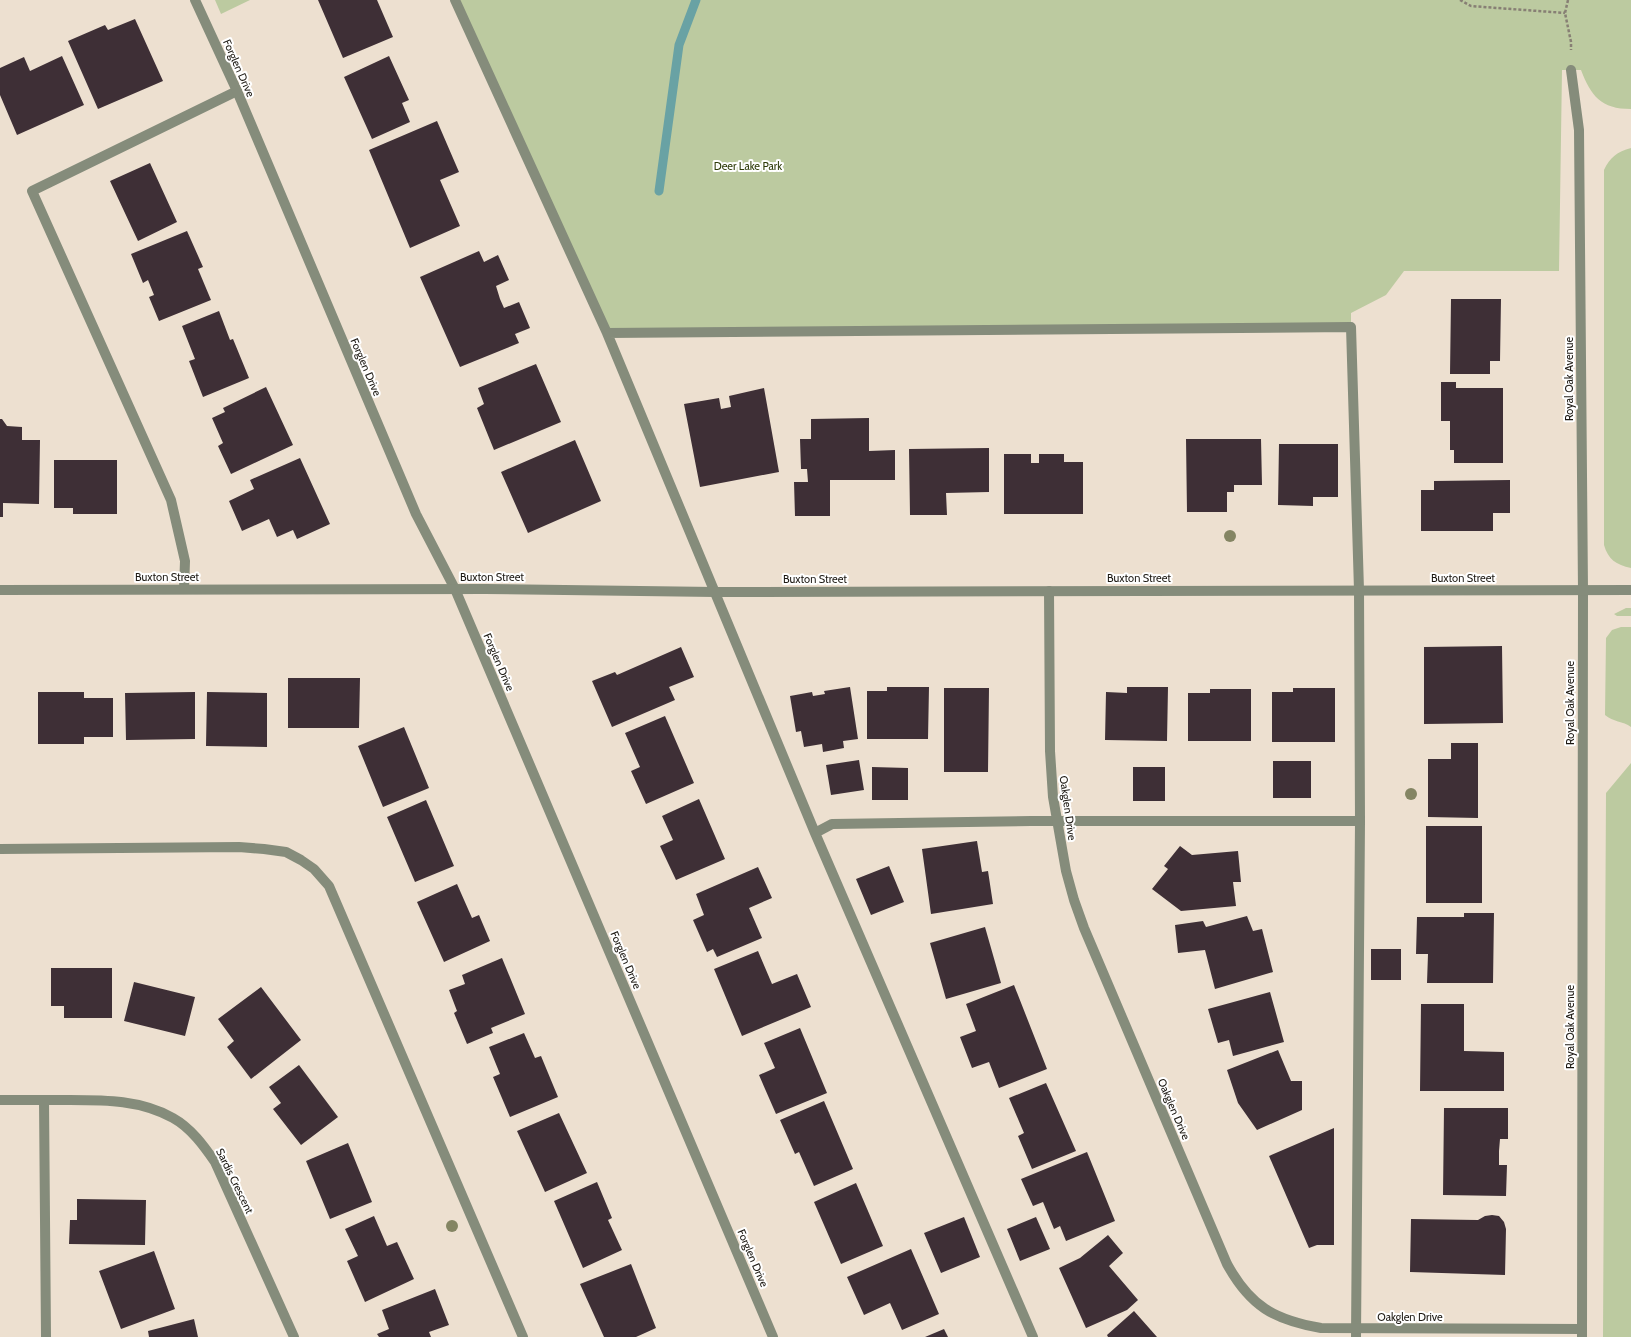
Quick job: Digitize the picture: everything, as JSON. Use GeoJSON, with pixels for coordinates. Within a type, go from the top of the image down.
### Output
{"type":"FeatureCollection","features":[{"type":"Feature","properties":{"kind":"street","name":"Forglen Drive"},"geometry":{"type":"LineString","coordinates":[[195,0],[237,91],[416,514],[455,589],[773,1337]]}},
{"type":"Feature","properties":{"kind":"street"},"geometry":{"type":"LineString","coordinates":[[455,0],[608,333],[815,832],[1033,1337]]}},
{"type":"Feature","properties":{"kind":"street","name":"Royal Oak Avenue"},"geometry":{"type":"LineString","coordinates":[[1571,70],[1579,130],[1583,590],[1582,1333]]}},
{"type":"Feature","properties":{"kind":"street"},"geometry":{"type":"LineString","coordinates":[[184,589],[185,561],[171,500],[32,191],[237,91]]}},
{"type":"Feature","properties":{"kind":"street"},"geometry":{"type":"LineString","coordinates":[[608,333],[1351,327],[1359,590],[1360,821],[1356,1333]]}},
{"type":"Feature","properties":{"kind":"street","name":"Buxton Street"},"geometry":{"type":"LineString","coordinates":[[0,590],[455,589],[715,592],[1631,590]]}},
{"type":"Feature","properties":{"kind":"street","name":"Oakglen Drive"},"geometry":{"type":"LineString","coordinates":[[1049,591],[1050,751],[1056,821],[1066,871],[1084,928],[1224,1257],[1238,1283],[1252,1299],[1267,1311],[1302,1325],[1321,1328],[1356,1333],[1582,1333]]}},
{"type":"Feature","properties":{"kind":"street"},"geometry":{"type":"LineString","coordinates":[[815,832],[832,824],[1056,821],[1360,821]]}},
{"type":"Feature","properties":{"kind":"street"},"geometry":{"type":"LineString","coordinates":[[0,849],[239,847],[286,852],[314,869],[329,886],[523,1337]]}},
{"type":"Feature","properties":{"kind":"street","name":"Sardis Crescent"},"geometry":{"type":"LineString","coordinates":[[0,1100],[114,1100],[136,1104],[158,1111],[174,1119],[189,1130],[203,1145],[215,1162],[294,1337]]}},
{"type":"Feature","properties":{"kind":"street"},"geometry":{"type":"LineString","coordinates":[[44,1100],[46,1337]]}},
{"type":"Feature","properties":{"kind":"path"},"geometry":{"type":"LineString","coordinates":[[1460,0],[1471,6],[1565,13]]}},
{"type":"Feature","properties":{"kind":"path"},"geometry":{"type":"LineString","coordinates":[[1568,0],[1565,13],[1571,42],[1571,70]]}},
{"type":"Feature","properties":{"kind":"green space"},"geometry":{"type":"Polygon","coordinates":[[[215,0],[250,0],[221,14],[215,0]]]}},
{"type":"Feature","properties":{"kind":"green space","name":"Deer Lake Park"},"geometry":{"type":"Polygon","coordinates":[[[455,0],[1631,0],[1631,109],[1612,107],[1598,99],[1593,94],[1581,70],[1562,70],[1559,271],[1404,271],[1386,295],[1351,313],[1351,327],[607,333],[455,0]]]}},
{"type":"Feature","properties":{"kind":"green space"},"geometry":{"type":"Polygon","coordinates":[[[1631,148],[1631,568],[1613,561],[1604,545],[1604,170],[1614,156],[1631,148]]]}},
{"type":"Feature","properties":{"kind":"green space"},"geometry":{"type":"Polygon","coordinates":[[[1626,608],[1631,608],[1631,616],[1617,616],[1614,614],[1626,608]]]}},
{"type":"Feature","properties":{"kind":"green space"},"geometry":{"type":"Polygon","coordinates":[[[1621,627],[1631,627],[1631,727],[1605,715],[1606,638],[1612,630],[1621,627]]]}},
{"type":"Feature","properties":{"kind":"green space"},"geometry":{"type":"Polygon","coordinates":[[[1631,763],[1631,1337],[1603,1337],[1606,793],[1631,763]]]}},
{"type":"Feature","properties":{"kind":"building"},"geometry":{"type":"Polygon","coordinates":[[[318,0],[377,0],[393,37],[343,58],[318,0]]]}},
{"type":"Feature","properties":{"kind":"building"},"geometry":{"type":"Polygon","coordinates":[[[135,19],[163,81],[98,109],[68,41],[105,25],[108,30],[135,19]]]}},
{"type":"Feature","properties":{"kind":"building"},"geometry":{"type":"Polygon","coordinates":[[[62,56],[84,105],[17,135],[0,95],[0,68],[24,57],[30,71],[62,56]]]}},
{"type":"Feature","properties":{"kind":"building"},"geometry":{"type":"Polygon","coordinates":[[[389,56],[409,100],[402,103],[410,122],[372,139],[344,77],[389,56]]]}},
{"type":"Feature","properties":{"kind":"building"},"geometry":{"type":"Polygon","coordinates":[[[437,121],[459,172],[440,180],[460,226],[410,248],[369,150],[437,121]]]}},
{"type":"Feature","properties":{"kind":"building"},"geometry":{"type":"Polygon","coordinates":[[[150,163],[177,222],[138,241],[110,181],[150,163]]]}},
{"type":"Feature","properties":{"kind":"building"},"geometry":{"type":"Polygon","coordinates":[[[187,231],[203,267],[198,269],[211,300],[159,321],[149,297],[154,295],[148,280],[143,283],[131,254],[187,231]]]}},
{"type":"Feature","properties":{"kind":"building"},"geometry":{"type":"Polygon","coordinates":[[[479,251],[484,262],[498,255],[509,280],[496,286],[500,299],[504,308],[519,302],[530,328],[515,334],[519,343],[460,367],[420,277],[479,251]]]}},
{"type":"Feature","properties":{"kind":"building"},"geometry":{"type":"Polygon","coordinates":[[[1451,299],[1501,299],[1500,361],[1490,361],[1490,374],[1450,374],[1451,299]]]}},
{"type":"Feature","properties":{"kind":"building"},"geometry":{"type":"Polygon","coordinates":[[[219,311],[230,340],[233,339],[249,378],[203,397],[189,361],[195,359],[182,326],[219,311]]]}},
{"type":"Feature","properties":{"kind":"building"},"geometry":{"type":"Polygon","coordinates":[[[536,364],[561,422],[494,450],[477,408],[484,404],[478,388],[536,364]]]}},
{"type":"Feature","properties":{"kind":"building"},"geometry":{"type":"Polygon","coordinates":[[[1441,382],[1456,382],[1456,388],[1503,388],[1503,463],[1454,463],[1454,450],[1450,450],[1450,421],[1441,421],[1441,382]]]}},
{"type":"Feature","properties":{"kind":"building"},"geometry":{"type":"Polygon","coordinates":[[[266,387],[293,445],[231,474],[218,446],[223,443],[212,418],[225,412],[223,408],[266,387]]]}},
{"type":"Feature","properties":{"kind":"building"},"geometry":{"type":"Polygon","coordinates":[[[764,388],[779,472],[700,487],[684,404],[719,398],[721,409],[731,407],[729,396],[764,388]]]}},
{"type":"Feature","properties":{"kind":"building"},"geometry":{"type":"Polygon","coordinates":[[[869,418],[869,451],[895,450],[895,480],[830,480],[830,516],[795,516],[794,482],[808,482],[807,469],[801,469],[800,439],[811,439],[811,419],[869,418]]]}},
{"type":"Feature","properties":{"kind":"building"},"geometry":{"type":"Polygon","coordinates":[[[0,419],[2,419],[7,426],[22,427],[22,440],[40,440],[39,504],[3,503],[3,517],[0,517],[0,419]]]}},
{"type":"Feature","properties":{"kind":"building"},"geometry":{"type":"Polygon","coordinates":[[[1186,439],[1261,439],[1262,485],[1234,485],[1234,492],[1227,492],[1227,512],[1187,512],[1186,439]]]}},
{"type":"Feature","properties":{"kind":"building"},"geometry":{"type":"Polygon","coordinates":[[[575,440],[601,501],[528,533],[501,472],[575,440]]]}},
{"type":"Feature","properties":{"kind":"building"},"geometry":{"type":"Polygon","coordinates":[[[1279,444],[1338,444],[1338,497],[1313,497],[1313,506],[1278,505],[1279,444]]]}},
{"type":"Feature","properties":{"kind":"building"},"geometry":{"type":"Polygon","coordinates":[[[989,448],[989,492],[946,493],[947,515],[910,515],[909,449],[989,448]]]}},
{"type":"Feature","properties":{"kind":"building"},"geometry":{"type":"Polygon","coordinates":[[[1004,454],[1031,454],[1031,463],[1039,463],[1039,454],[1064,454],[1064,462],[1083,462],[1083,514],[1004,514],[1004,454]]]}},
{"type":"Feature","properties":{"kind":"building"},"geometry":{"type":"Polygon","coordinates":[[[300,458],[330,524],[297,539],[293,530],[277,537],[269,519],[242,531],[229,501],[254,489],[250,480],[300,458]]]}},
{"type":"Feature","properties":{"kind":"building"},"geometry":{"type":"Polygon","coordinates":[[[54,460],[117,460],[117,514],[73,514],[73,508],[54,508],[54,460]]]}},
{"type":"Feature","properties":{"kind":"building"},"geometry":{"type":"Polygon","coordinates":[[[1510,480],[1510,513],[1493,513],[1493,531],[1421,531],[1421,490],[1434,490],[1434,481],[1510,480]]]}},
{"type":"Feature","properties":{"kind":"building"},"geometry":{"type":"Polygon","coordinates":[[[1502,646],[1503,723],[1424,724],[1424,647],[1502,646]]]}},
{"type":"Feature","properties":{"kind":"building"},"geometry":{"type":"Polygon","coordinates":[[[681,647],[694,677],[669,687],[675,700],[612,727],[592,681],[615,672],[617,675],[681,647]]]}},
{"type":"Feature","properties":{"kind":"building"},"geometry":{"type":"Polygon","coordinates":[[[288,678],[360,678],[359,728],[288,728],[288,678]]]}},
{"type":"Feature","properties":{"kind":"building"},"geometry":{"type":"Polygon","coordinates":[[[850,687],[858,739],[843,741],[844,748],[823,752],[822,744],[804,747],[801,731],[796,732],[790,696],[812,692],[813,696],[825,694],[824,691],[850,687]]]}},
{"type":"Feature","properties":{"kind":"building"},"geometry":{"type":"Polygon","coordinates":[[[887,687],[929,687],[928,739],[867,739],[867,691],[887,691],[887,687]]]}},
{"type":"Feature","properties":{"kind":"building"},"geometry":{"type":"Polygon","coordinates":[[[1127,687],[1168,687],[1167,741],[1105,740],[1106,692],[1127,693],[1127,687]]]}},
{"type":"Feature","properties":{"kind":"building"},"geometry":{"type":"Polygon","coordinates":[[[944,688],[989,688],[988,772],[944,772],[944,688]]]}},
{"type":"Feature","properties":{"kind":"building"},"geometry":{"type":"Polygon","coordinates":[[[1293,688],[1335,688],[1335,742],[1272,742],[1272,692],[1293,692],[1293,688]]]}},
{"type":"Feature","properties":{"kind":"building"},"geometry":{"type":"Polygon","coordinates":[[[1210,689],[1251,689],[1251,741],[1188,741],[1188,693],[1210,693],[1210,689]]]}},
{"type":"Feature","properties":{"kind":"building"},"geometry":{"type":"Polygon","coordinates":[[[38,692],[84,692],[84,698],[113,698],[113,737],[84,737],[84,744],[38,744],[38,692]]]}},
{"type":"Feature","properties":{"kind":"building"},"geometry":{"type":"Polygon","coordinates":[[[195,692],[195,739],[126,740],[125,693],[195,692]]]}},
{"type":"Feature","properties":{"kind":"building"},"geometry":{"type":"Polygon","coordinates":[[[207,692],[267,693],[267,747],[206,746],[207,692]]]}},
{"type":"Feature","properties":{"kind":"building"},"geometry":{"type":"Polygon","coordinates":[[[665,716],[694,783],[646,804],[631,771],[640,767],[625,733],[665,716]]]}},
{"type":"Feature","properties":{"kind":"building"},"geometry":{"type":"Polygon","coordinates":[[[404,727],[429,788],[383,807],[358,746],[404,727]]]}},
{"type":"Feature","properties":{"kind":"building"},"geometry":{"type":"Polygon","coordinates":[[[1451,743],[1478,743],[1478,818],[1428,817],[1428,759],[1451,759],[1451,743]]]}},
{"type":"Feature","properties":{"kind":"building"},"geometry":{"type":"Polygon","coordinates":[[[859,760],[864,790],[831,795],[826,765],[859,760]]]}},
{"type":"Feature","properties":{"kind":"building"},"geometry":{"type":"Polygon","coordinates":[[[1273,761],[1311,761],[1311,798],[1273,798],[1273,761]]]}},
{"type":"Feature","properties":{"kind":"building"},"geometry":{"type":"Polygon","coordinates":[[[872,767],[908,768],[908,800],[872,800],[872,767]]]}},
{"type":"Feature","properties":{"kind":"building"},"geometry":{"type":"Polygon","coordinates":[[[1133,767],[1165,767],[1165,801],[1133,801],[1133,767]]]}},
{"type":"Feature","properties":{"kind":"building"},"geometry":{"type":"Polygon","coordinates":[[[699,799],[725,859],[676,880],[660,846],[673,840],[662,816],[699,799]]]}},
{"type":"Feature","properties":{"kind":"building"},"geometry":{"type":"Polygon","coordinates":[[[426,800],[454,866],[415,882],[387,817],[426,800]]]}},
{"type":"Feature","properties":{"kind":"building"},"geometry":{"type":"Polygon","coordinates":[[[1426,826],[1482,826],[1482,903],[1426,903],[1426,826]]]}},
{"type":"Feature","properties":{"kind":"building"},"geometry":{"type":"Polygon","coordinates":[[[977,841],[982,872],[988,871],[993,904],[931,914],[922,849],[977,841]]]}},
{"type":"Feature","properties":{"kind":"building"},"geometry":{"type":"Polygon","coordinates":[[[1180,846],[1192,855],[1238,851],[1241,882],[1233,882],[1236,906],[1181,911],[1152,889],[1168,869],[1164,866],[1180,846]]]}},
{"type":"Feature","properties":{"kind":"building"},"geometry":{"type":"Polygon","coordinates":[[[889,866],[904,902],[871,915],[856,879],[889,866]]]}},
{"type":"Feature","properties":{"kind":"building"},"geometry":{"type":"Polygon","coordinates":[[[758,867],[772,898],[749,908],[762,938],[717,957],[713,949],[707,952],[693,920],[704,915],[696,894],[758,867]]]}},
{"type":"Feature","properties":{"kind":"building"},"geometry":{"type":"Polygon","coordinates":[[[457,884],[472,918],[479,915],[490,941],[444,962],[417,902],[457,884]]]}},
{"type":"Feature","properties":{"kind":"building"},"geometry":{"type":"Polygon","coordinates":[[[1464,913],[1494,913],[1493,983],[1427,983],[1428,954],[1416,954],[1417,917],[1464,917],[1464,913]]]}},
{"type":"Feature","properties":{"kind":"building"},"geometry":{"type":"Polygon","coordinates":[[[1247,916],[1253,931],[1262,929],[1273,972],[1215,989],[1205,950],[1178,953],[1175,925],[1203,921],[1206,927],[1247,916]]]}},
{"type":"Feature","properties":{"kind":"building"},"geometry":{"type":"Polygon","coordinates":[[[985,927],[1001,983],[946,999],[930,943],[985,927]]]}},
{"type":"Feature","properties":{"kind":"building"},"geometry":{"type":"Polygon","coordinates":[[[1371,949],[1401,949],[1401,980],[1371,980],[1371,949]]]}},
{"type":"Feature","properties":{"kind":"building"},"geometry":{"type":"Polygon","coordinates":[[[758,951],[772,984],[797,974],[811,1007],[742,1036],[714,969],[758,951]]]}},
{"type":"Feature","properties":{"kind":"building"},"geometry":{"type":"Polygon","coordinates":[[[502,958],[525,1014],[491,1028],[493,1033],[467,1044],[454,1013],[457,1011],[449,990],[465,984],[462,975],[502,958]]]}},
{"type":"Feature","properties":{"kind":"building"},"geometry":{"type":"Polygon","coordinates":[[[51,968],[112,968],[112,1018],[64,1018],[64,1006],[51,1006],[51,968]]]}},
{"type":"Feature","properties":{"kind":"building"},"geometry":{"type":"Polygon","coordinates":[[[134,982],[195,997],[185,1036],[124,1021],[134,982]]]}},
{"type":"Feature","properties":{"kind":"building"},"geometry":{"type":"Polygon","coordinates":[[[1014,985],[1047,1069],[999,1088],[989,1062],[972,1068],[960,1037],[976,1031],[966,1004],[1014,985]]]}},
{"type":"Feature","properties":{"kind":"building"},"geometry":{"type":"Polygon","coordinates":[[[261,987],[301,1040],[251,1079],[227,1047],[234,1041],[218,1019],[261,987]]]}},
{"type":"Feature","properties":{"kind":"building"},"geometry":{"type":"Polygon","coordinates":[[[1270,992],[1284,1042],[1233,1056],[1229,1040],[1218,1043],[1208,1009],[1270,992]]]}},
{"type":"Feature","properties":{"kind":"building"},"geometry":{"type":"Polygon","coordinates":[[[1421,1004],[1464,1004],[1464,1051],[1504,1052],[1504,1091],[1420,1091],[1421,1004]]]}},
{"type":"Feature","properties":{"kind":"building"},"geometry":{"type":"Polygon","coordinates":[[[800,1028],[827,1093],[776,1114],[759,1075],[775,1068],[764,1043],[800,1028]]]}},
{"type":"Feature","properties":{"kind":"building"},"geometry":{"type":"Polygon","coordinates":[[[524,1033],[535,1058],[541,1056],[558,1097],[510,1117],[493,1077],[500,1074],[489,1047],[524,1033]]]}},
{"type":"Feature","properties":{"kind":"building"},"geometry":{"type":"Polygon","coordinates":[[[1278,1050],[1291,1081],[1302,1081],[1302,1110],[1257,1130],[1238,1103],[1227,1070],[1278,1050]]]}},
{"type":"Feature","properties":{"kind":"building"},"geometry":{"type":"Polygon","coordinates":[[[299,1065],[338,1117],[301,1145],[273,1109],[281,1103],[269,1087],[299,1065]]]}},
{"type":"Feature","properties":{"kind":"building"},"geometry":{"type":"Polygon","coordinates":[[[1046,1083],[1076,1151],[1032,1169],[1018,1136],[1024,1133],[1009,1098],[1046,1083]]]}},
{"type":"Feature","properties":{"kind":"building"},"geometry":{"type":"Polygon","coordinates":[[[824,1101],[853,1169],[814,1186],[799,1152],[795,1154],[780,1120],[824,1101]]]}},
{"type":"Feature","properties":{"kind":"building"},"geometry":{"type":"Polygon","coordinates":[[[1444,1108],[1508,1108],[1508,1139],[1500,1139],[1499,1151],[1499,1165],[1507,1165],[1506,1196],[1443,1195],[1444,1108]]]}},
{"type":"Feature","properties":{"kind":"building"},"geometry":{"type":"Polygon","coordinates":[[[559,1113],[587,1173],[545,1192],[517,1131],[559,1113]]]}},
{"type":"Feature","properties":{"kind":"building"},"geometry":{"type":"Polygon","coordinates":[[[1334,1128],[1334,1245],[1317,1245],[1309,1248],[1269,1156],[1334,1128]]]}},
{"type":"Feature","properties":{"kind":"building"},"geometry":{"type":"Polygon","coordinates":[[[348,1143],[372,1202],[330,1219],[306,1161],[348,1143]]]}},
{"type":"Feature","properties":{"kind":"building"},"geometry":{"type":"Polygon","coordinates":[[[1087,1152],[1115,1221],[1066,1241],[1060,1226],[1054,1229],[1043,1202],[1033,1206],[1021,1179],[1087,1152]]]}},
{"type":"Feature","properties":{"kind":"building"},"geometry":{"type":"Polygon","coordinates":[[[597,1182],[612,1218],[608,1220],[622,1250],[583,1268],[554,1201],[597,1182]]]}},
{"type":"Feature","properties":{"kind":"building"},"geometry":{"type":"Polygon","coordinates":[[[856,1183],[883,1246],[841,1264],[814,1202],[856,1183]]]}},
{"type":"Feature","properties":{"kind":"building"},"geometry":{"type":"Polygon","coordinates":[[[77,1199],[146,1200],[145,1245],[69,1244],[70,1220],[77,1220],[77,1199]]]}},
{"type":"Feature","properties":{"kind":"building"},"geometry":{"type":"Polygon","coordinates":[[[374,1216],[387,1246],[397,1242],[414,1279],[365,1302],[347,1261],[358,1256],[345,1229],[374,1216]]]}},
{"type":"Feature","properties":{"kind":"building"},"geometry":{"type":"Polygon","coordinates":[[[1485,1216],[1499,1216],[1504,1222],[1506,1229],[1505,1275],[1410,1272],[1411,1219],[1478,1220],[1485,1216]]]}},
{"type":"Feature","properties":{"kind":"building"},"geometry":{"type":"Polygon","coordinates":[[[964,1217],[980,1257],[941,1273],[924,1233],[964,1217]]]}},
{"type":"Feature","properties":{"kind":"building"},"geometry":{"type":"Polygon","coordinates":[[[1036,1217],[1050,1249],[1020,1261],[1007,1229],[1036,1217]]]}},
{"type":"Feature","properties":{"kind":"building"},"geometry":{"type":"Polygon","coordinates":[[[1108,1235],[1123,1253],[1109,1266],[1138,1300],[1127,1310],[1086,1328],[1059,1268],[1080,1258],[1108,1235]]]}},
{"type":"Feature","properties":{"kind":"building"},"geometry":{"type":"Polygon","coordinates":[[[911,1249],[939,1314],[902,1330],[890,1303],[864,1315],[847,1277],[911,1249]]]}},
{"type":"Feature","properties":{"kind":"building"},"geometry":{"type":"Polygon","coordinates":[[[154,1251],[175,1309],[121,1329],[99,1271],[154,1251]]]}},
{"type":"Feature","properties":{"kind":"building"},"geometry":{"type":"Polygon","coordinates":[[[631,1264],[656,1328],[636,1337],[604,1337],[580,1284],[631,1264]]]}},
{"type":"Feature","properties":{"kind":"building"},"geometry":{"type":"Polygon","coordinates":[[[435,1289],[449,1325],[429,1332],[431,1337],[379,1337],[377,1334],[389,1329],[382,1310],[435,1289]]]}},
{"type":"Feature","properties":{"kind":"building"},"geometry":{"type":"Polygon","coordinates":[[[1134,1311],[1157,1337],[1108,1337],[1107,1335],[1134,1311]]]}},
{"type":"Feature","properties":{"kind":"building"},"geometry":{"type":"Polygon","coordinates":[[[194,1319],[198,1337],[149,1337],[148,1331],[194,1319]]]}},
{"type":"Feature","properties":{"kind":"building"},"geometry":{"type":"Polygon","coordinates":[[[944,1329],[948,1337],[925,1337],[944,1329]]]}},
{"type":"Feature","properties":{"kind":"waterway"},"geometry":{"type":"LineString","coordinates":[[659,191],[679,45],[696,0]]}}]}
